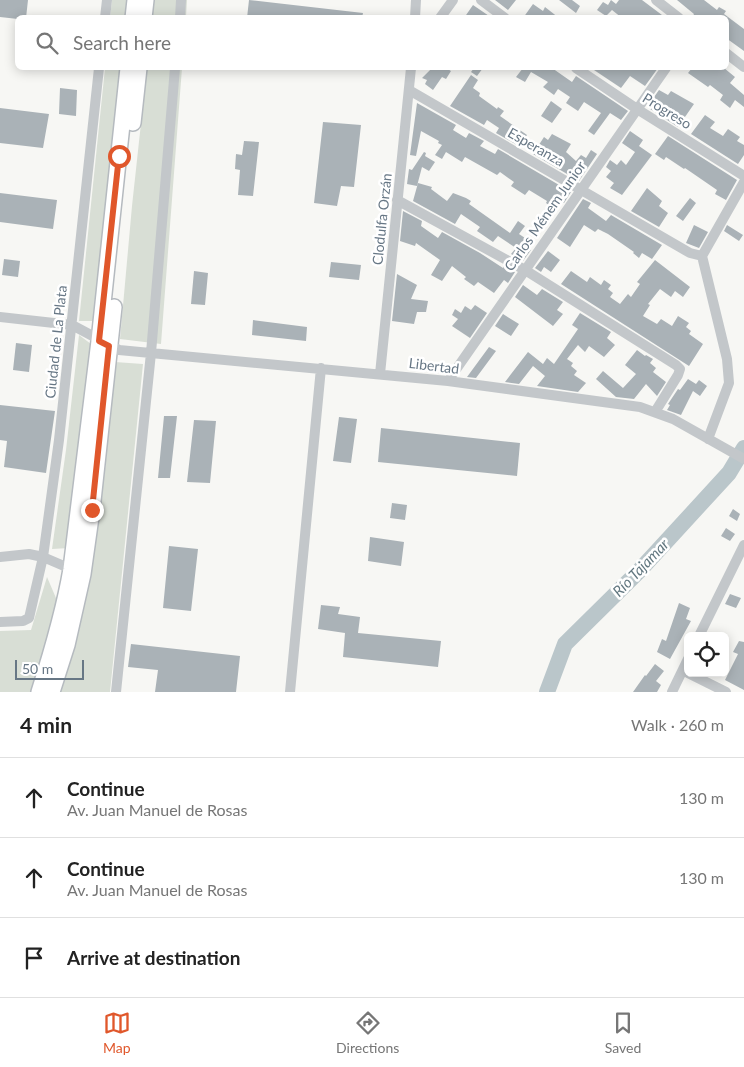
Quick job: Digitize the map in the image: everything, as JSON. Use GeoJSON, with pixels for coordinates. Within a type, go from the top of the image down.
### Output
{"type":"FeatureCollection","features":[{"type":"Feature","properties":{"kind":"main road"},"geometry":{"type":"LineString","coordinates":[[133,15],[135,0]]}},
{"type":"Feature","properties":{"kind":"main road"},"geometry":{"type":"LineString","coordinates":[[144,15],[146,0]]}},
{"type":"Feature","properties":{"kind":"main road"},"geometry":{"type":"LineString","coordinates":[[52,692],[68,645],[83,574],[92,510],[104,343],[128,70]]}},
{"type":"Feature","properties":{"kind":"main road"},"geometry":{"type":"LineString","coordinates":[[39,692],[64,606],[104,343],[139,70]]}},
{"type":"Feature","properties":{"kind":"street"},"geometry":{"type":"LineString","coordinates":[[105,15],[106,0]]}},
{"type":"Feature","properties":{"kind":"street"},"geometry":{"type":"LineString","coordinates":[[180,15],[181,0]]}},
{"type":"Feature","properties":{"kind":"street"},"geometry":{"type":"LineString","coordinates":[[415,15],[416,0]]}},
{"type":"Feature","properties":{"kind":"street"},"geometry":{"type":"LineString","coordinates":[[442,15],[453,0]]}},
{"type":"Feature","properties":{"kind":"street"},"geometry":{"type":"LineString","coordinates":[[481,0],[501,15]]}},
{"type":"Feature","properties":{"kind":"street"},"geometry":{"type":"LineString","coordinates":[[656,0],[675,15]]}},
{"type":"Feature","properties":{"kind":"street"},"geometry":{"type":"LineString","coordinates":[[729,56],[744,67]]}},
{"type":"Feature","properties":{"kind":"street","name":"Ciudad de La Plata"},"geometry":{"type":"LineString","coordinates":[[0,622],[23,622],[29,618],[43,557],[59,440],[99,70]]}},
{"type":"Feature","properties":{"kind":"street"},"geometry":{"type":"LineString","coordinates":[[116,692],[151,353],[176,70]]}},
{"type":"Feature","properties":{"kind":"street","name":"Clodulfa Orzán"},"geometry":{"type":"LineString","coordinates":[[380,374],[410,70]]}},
{"type":"Feature","properties":{"kind":"street","name":"Progreso"},"geometry":{"type":"LineString","coordinates":[[579,70],[744,176]]}},
{"type":"Feature","properties":{"kind":"street","name":"Carlos Ménem Junior"},"geometry":{"type":"LineString","coordinates":[[448,381],[665,70]]}},
{"type":"Feature","properties":{"kind":"street","name":"Esperanza"},"geometry":{"type":"LineString","coordinates":[[408,90],[690,253],[702,256]]}},
{"type":"Feature","properties":{"kind":"street"},"geometry":{"type":"LineString","coordinates":[[708,440],[729,383],[727,359],[702,256],[744,182]]}},
{"type":"Feature","properties":{"kind":"street"},"geometry":{"type":"LineString","coordinates":[[397,200],[525,270],[676,365],[680,369],[678,375],[655,412]]}},
{"type":"Feature","properties":{"kind":"street"},"geometry":{"type":"LineString","coordinates":[[0,317],[72,325],[104,343]]}},
{"type":"Feature","properties":{"kind":"street","name":"Libertad"},"geometry":{"type":"LineString","coordinates":[[104,343],[119,350],[448,381],[640,407],[673,419],[744,459]]}},
{"type":"Feature","properties":{"kind":"street"},"geometry":{"type":"LineString","coordinates":[[290,692],[321,368]]}},
{"type":"Feature","properties":{"kind":"street"},"geometry":{"type":"LineString","coordinates":[[701,632],[744,546]]}},
{"type":"Feature","properties":{"kind":"street"},"geometry":{"type":"LineString","coordinates":[[0,557],[29,554],[43,557],[70,568]]}},
{"type":"Feature","properties":{"kind":"street"},"geometry":{"type":"LineString","coordinates":[[672,692],[684,675]]}},
{"type":"Feature","properties":{"kind":"street"},"geometry":{"type":"LineString","coordinates":[[696,677],[726,692]]}},
{"type":"Feature","properties":{"kind":"shaded area"},"geometry":{"type":"Polygon","coordinates":[[[112,0],[129,0],[127,15],[110,15],[112,0]]]}},
{"type":"Feature","properties":{"kind":"shaded area"},"geometry":{"type":"Polygon","coordinates":[[[154,0],[187,0],[186,15],[152,15],[154,0]]]}},
{"type":"Feature","properties":{"kind":"shaded area"},"geometry":{"type":"Polygon","coordinates":[[[105,70],[122,70],[97,321],[79,321],[105,70]]]}},
{"type":"Feature","properties":{"kind":"shaded area"},"geometry":{"type":"Polygon","coordinates":[[[147,70],[182,70],[161,344],[120,339],[147,70]]]}},
{"type":"Feature","properties":{"kind":"shaded area"},"geometry":{"type":"Polygon","coordinates":[[[79,335],[95,347],[69,548],[52,549],[66,450],[79,335]]]}},
{"type":"Feature","properties":{"kind":"shaded area"},"geometry":{"type":"Polygon","coordinates":[[[115,362],[143,364],[110,692],[60,692],[81,614],[105,470],[115,362]]]}},
{"type":"Feature","properties":{"kind":"shaded area"},"geometry":{"type":"Polygon","coordinates":[[[47,577],[59,605],[34,692],[0,692],[0,631],[31,630],[47,577]]]}},
{"type":"Feature","properties":{"kind":"building"},"geometry":{"type":"Polygon","coordinates":[[[0,0],[28,0],[26,15],[15,15],[15,19],[0,17],[0,0]]]}},
{"type":"Feature","properties":{"kind":"building"},"geometry":{"type":"Polygon","coordinates":[[[249,0],[363,13],[363,15],[247,15],[249,0]]]}},
{"type":"Feature","properties":{"kind":"building"},"geometry":{"type":"Polygon","coordinates":[[[495,0],[516,0],[508,10],[495,0]]]}},
{"type":"Feature","properties":{"kind":"building"},"geometry":{"type":"Polygon","coordinates":[[[559,0],[572,0],[580,6],[576,13],[559,0]]]}},
{"type":"Feature","properties":{"kind":"building"},"geometry":{"type":"Polygon","coordinates":[[[611,0],[616,4],[619,0],[642,0],[662,15],[618,15],[612,10],[604,15],[597,10],[603,2],[608,5],[611,0]]]}},
{"type":"Feature","properties":{"kind":"building"},"geometry":{"type":"Polygon","coordinates":[[[677,0],[704,0],[717,10],[719,7],[726,11],[725,15],[694,14],[677,0]]]}},
{"type":"Feature","properties":{"kind":"building"},"geometry":{"type":"Polygon","coordinates":[[[533,4],[543,11],[545,7],[555,15],[525,15],[533,4]]]}},
{"type":"Feature","properties":{"kind":"building"},"geometry":{"type":"Polygon","coordinates":[[[473,5],[488,15],[466,15],[473,5]]]}},
{"type":"Feature","properties":{"kind":"building"},"geometry":{"type":"Polygon","coordinates":[[[729,18],[744,29],[744,51],[729,40],[729,18]]]}},
{"type":"Feature","properties":{"kind":"building"},"geometry":{"type":"Polygon","coordinates":[[[430,70],[451,71],[446,79],[442,77],[433,90],[425,84],[427,80],[422,78],[430,70]]]}},
{"type":"Feature","properties":{"kind":"building"},"geometry":{"type":"Polygon","coordinates":[[[472,70],[482,70],[477,76],[471,72],[472,70]]]}},
{"type":"Feature","properties":{"kind":"building"},"geometry":{"type":"Polygon","coordinates":[[[521,70],[555,70],[572,82],[576,76],[628,111],[621,120],[610,113],[594,135],[588,131],[601,113],[584,102],[578,111],[566,103],[570,97],[558,89],[554,95],[543,87],[548,82],[531,72],[525,82],[516,77],[521,70]]]}},
{"type":"Feature","properties":{"kind":"building"},"geometry":{"type":"Polygon","coordinates":[[[594,70],[657,70],[645,86],[630,76],[621,88],[594,70]]]}},
{"type":"Feature","properties":{"kind":"building"},"geometry":{"type":"Polygon","coordinates":[[[690,70],[726,70],[735,77],[730,83],[744,95],[744,107],[735,100],[730,108],[720,100],[723,95],[710,85],[708,87],[688,73],[690,70]]]}},
{"type":"Feature","properties":{"kind":"building"},"geometry":{"type":"Polygon","coordinates":[[[471,75],[478,80],[473,88],[480,93],[479,96],[497,109],[498,107],[504,111],[500,116],[527,135],[519,146],[496,133],[499,128],[487,120],[484,125],[450,106],[471,75]]]}},
{"type":"Feature","properties":{"kind":"building"},"geometry":{"type":"Polygon","coordinates":[[[60,88],[77,90],[76,116],[59,114],[60,88]]]}},
{"type":"Feature","properties":{"kind":"building"},"geometry":{"type":"Polygon","coordinates":[[[659,90],[668,95],[671,91],[694,104],[678,127],[647,107],[659,90]]]}},
{"type":"Feature","properties":{"kind":"building"},"geometry":{"type":"Polygon","coordinates":[[[551,101],[562,109],[552,123],[541,116],[551,101]]]}},
{"type":"Feature","properties":{"kind":"building"},"geometry":{"type":"Polygon","coordinates":[[[417,103],[456,125],[453,130],[466,138],[469,133],[484,141],[480,146],[495,154],[498,149],[571,192],[564,203],[559,200],[553,208],[546,203],[547,201],[529,190],[525,195],[511,186],[514,182],[500,172],[497,175],[465,157],[462,162],[446,152],[442,159],[435,155],[442,145],[438,143],[439,141],[421,131],[416,156],[410,155],[417,103]]]}},
{"type":"Feature","properties":{"kind":"building"},"geometry":{"type":"Polygon","coordinates":[[[0,108],[49,114],[43,148],[0,143],[0,108]]]}},
{"type":"Feature","properties":{"kind":"building"},"geometry":{"type":"Polygon","coordinates":[[[705,115],[715,122],[710,128],[723,136],[728,129],[740,137],[737,141],[744,145],[744,155],[738,164],[691,134],[705,115]]]}},
{"type":"Feature","properties":{"kind":"building"},"geometry":{"type":"Polygon","coordinates":[[[323,122],[361,125],[354,187],[341,186],[337,206],[314,203],[323,122]]]}},
{"type":"Feature","properties":{"kind":"building"},"geometry":{"type":"Polygon","coordinates":[[[630,131],[643,140],[639,146],[652,155],[622,195],[610,188],[614,183],[606,177],[611,171],[606,167],[610,160],[617,165],[621,160],[626,165],[635,152],[622,143],[630,131]]]}},
{"type":"Feature","properties":{"kind":"building"},"geometry":{"type":"Polygon","coordinates":[[[552,134],[571,144],[566,152],[576,161],[581,155],[586,158],[591,150],[597,154],[579,181],[533,154],[544,137],[548,140],[552,134]]]}},
{"type":"Feature","properties":{"kind":"building"},"geometry":{"type":"Polygon","coordinates":[[[668,136],[737,180],[726,200],[715,194],[717,190],[685,168],[666,157],[664,160],[655,154],[668,136]]]}},
{"type":"Feature","properties":{"kind":"building"},"geometry":{"type":"Polygon","coordinates":[[[244,141],[259,142],[253,196],[238,195],[240,170],[235,169],[236,154],[242,155],[244,141]]]}},
{"type":"Feature","properties":{"kind":"building"},"geometry":{"type":"Polygon","coordinates":[[[424,152],[426,153],[425,156],[435,162],[429,171],[422,167],[417,186],[407,184],[409,169],[412,170],[424,152]]]}},
{"type":"Feature","properties":{"kind":"building"},"geometry":{"type":"Polygon","coordinates":[[[418,183],[432,187],[431,189],[447,201],[453,193],[466,198],[471,201],[469,204],[510,233],[518,221],[525,226],[519,234],[531,242],[527,247],[531,250],[523,261],[511,254],[516,248],[498,236],[493,242],[477,231],[480,227],[461,214],[455,224],[413,201],[418,183]]]}},
{"type":"Feature","properties":{"kind":"building"},"geometry":{"type":"Polygon","coordinates":[[[647,188],[662,201],[659,206],[668,213],[659,227],[631,211],[647,188]]]}},
{"type":"Feature","properties":{"kind":"building"},"geometry":{"type":"Polygon","coordinates":[[[0,193],[57,200],[53,229],[0,222],[0,193]]]}},
{"type":"Feature","properties":{"kind":"building"},"geometry":{"type":"Polygon","coordinates":[[[690,198],[696,203],[683,221],[676,216],[690,198]]]}},
{"type":"Feature","properties":{"kind":"building"},"geometry":{"type":"Polygon","coordinates":[[[583,199],[591,203],[588,208],[606,221],[611,215],[662,245],[652,259],[642,253],[639,258],[634,252],[608,234],[598,229],[595,232],[584,225],[570,247],[557,238],[583,199]]]}},
{"type":"Feature","properties":{"kind":"building"},"geometry":{"type":"Polygon","coordinates":[[[403,211],[422,221],[421,226],[438,238],[442,232],[503,268],[504,266],[515,272],[508,283],[504,280],[494,293],[478,282],[474,286],[464,279],[466,277],[452,266],[442,281],[431,275],[440,260],[416,243],[415,246],[400,241],[403,211]]]}},
{"type":"Feature","properties":{"kind":"building"},"geometry":{"type":"Polygon","coordinates":[[[694,225],[708,232],[699,248],[686,243],[694,225]]]}},
{"type":"Feature","properties":{"kind":"building"},"geometry":{"type":"Polygon","coordinates":[[[727,225],[743,235],[739,241],[724,231],[727,225]]]}},
{"type":"Feature","properties":{"kind":"building"},"geometry":{"type":"Polygon","coordinates":[[[548,251],[560,260],[551,272],[544,267],[541,272],[535,268],[548,251]]]}},
{"type":"Feature","properties":{"kind":"building"},"geometry":{"type":"Polygon","coordinates":[[[4,259],[20,261],[18,277],[2,275],[4,259]]]}},
{"type":"Feature","properties":{"kind":"building"},"geometry":{"type":"Polygon","coordinates":[[[655,260],[690,287],[683,297],[675,291],[671,297],[660,289],[648,304],[650,305],[643,316],[657,324],[661,319],[672,326],[678,316],[689,323],[686,327],[691,331],[689,334],[703,344],[689,366],[561,284],[571,271],[587,282],[590,277],[601,285],[604,280],[611,285],[608,289],[613,293],[610,297],[620,304],[628,294],[631,297],[640,284],[637,282],[655,260]]]}},
{"type":"Feature","properties":{"kind":"building"},"geometry":{"type":"Polygon","coordinates":[[[331,262],[361,265],[359,280],[329,277],[331,262]]]}},
{"type":"Feature","properties":{"kind":"building"},"geometry":{"type":"Polygon","coordinates":[[[194,271],[208,273],[205,305],[191,304],[194,271]]]}},
{"type":"Feature","properties":{"kind":"building"},"geometry":{"type":"Polygon","coordinates":[[[397,274],[417,285],[411,299],[428,301],[426,312],[417,312],[414,324],[392,321],[397,274]]]}},
{"type":"Feature","properties":{"kind":"building"},"geometry":{"type":"Polygon","coordinates":[[[523,285],[537,295],[542,289],[563,302],[557,310],[563,314],[553,326],[515,297],[523,285]]]}},
{"type":"Feature","properties":{"kind":"building"},"geometry":{"type":"Polygon","coordinates":[[[475,305],[487,313],[470,338],[452,326],[458,319],[452,315],[455,309],[461,313],[465,306],[471,310],[475,305]]]}},
{"type":"Feature","properties":{"kind":"building"},"geometry":{"type":"Polygon","coordinates":[[[580,313],[611,332],[607,338],[615,345],[604,357],[589,346],[585,352],[578,345],[567,359],[573,363],[571,366],[577,371],[574,375],[586,383],[578,392],[537,386],[545,376],[533,366],[519,384],[505,382],[528,352],[543,364],[547,358],[554,364],[578,329],[572,325],[580,313]]]}},
{"type":"Feature","properties":{"kind":"building"},"geometry":{"type":"Polygon","coordinates":[[[503,314],[519,324],[511,336],[495,326],[503,314]]]}},
{"type":"Feature","properties":{"kind":"building"},"geometry":{"type":"Polygon","coordinates":[[[253,320],[307,327],[306,341],[252,335],[253,320]]]}},
{"type":"Feature","properties":{"kind":"building"},"geometry":{"type":"Polygon","coordinates":[[[16,343],[32,345],[29,372],[13,370],[16,343]]]}},
{"type":"Feature","properties":{"kind":"building"},"geometry":{"type":"Polygon","coordinates":[[[489,347],[496,351],[476,378],[467,377],[489,347]]]}},
{"type":"Feature","properties":{"kind":"building"},"geometry":{"type":"Polygon","coordinates":[[[637,350],[653,359],[650,363],[656,368],[653,372],[666,382],[657,396],[646,384],[634,399],[616,397],[596,379],[603,371],[623,388],[636,374],[625,365],[637,350]]]}},
{"type":"Feature","properties":{"kind":"building"},"geometry":{"type":"Polygon","coordinates":[[[688,379],[696,384],[699,380],[707,386],[700,396],[693,391],[681,415],[667,410],[670,405],[668,404],[678,389],[680,390],[688,379]]]}},
{"type":"Feature","properties":{"kind":"building"},"geometry":{"type":"Polygon","coordinates":[[[0,405],[55,411],[46,473],[4,467],[7,441],[0,440],[0,405]]]}},
{"type":"Feature","properties":{"kind":"building"},"geometry":{"type":"Polygon","coordinates":[[[164,416],[177,416],[170,478],[158,478],[164,416]]]}},
{"type":"Feature","properties":{"kind":"building"},"geometry":{"type":"Polygon","coordinates":[[[339,417],[357,419],[351,463],[333,461],[339,417]]]}},
{"type":"Feature","properties":{"kind":"building"},"geometry":{"type":"Polygon","coordinates":[[[194,420],[216,421],[210,483],[187,482],[194,420]]]}},
{"type":"Feature","properties":{"kind":"building"},"geometry":{"type":"Polygon","coordinates":[[[381,428],[520,443],[517,476],[378,462],[381,428]]]}},
{"type":"Feature","properties":{"kind":"building"},"geometry":{"type":"Polygon","coordinates":[[[392,503],[407,505],[405,520],[390,518],[392,503]]]}},
{"type":"Feature","properties":{"kind":"building"},"geometry":{"type":"Polygon","coordinates":[[[733,509],[740,514],[737,521],[729,516],[733,509]]]}},
{"type":"Feature","properties":{"kind":"building"},"geometry":{"type":"Polygon","coordinates":[[[726,528],[735,534],[730,541],[721,536],[726,528]]]}},
{"type":"Feature","properties":{"kind":"building"},"geometry":{"type":"Polygon","coordinates":[[[370,537],[404,542],[401,566],[368,561],[370,537]]]}},
{"type":"Feature","properties":{"kind":"building"},"geometry":{"type":"Polygon","coordinates":[[[169,546],[198,549],[191,611],[163,608],[169,546]]]}},
{"type":"Feature","properties":{"kind":"building"},"geometry":{"type":"Polygon","coordinates":[[[730,594],[741,598],[736,608],[725,604],[730,594]]]}},
{"type":"Feature","properties":{"kind":"building"},"geometry":{"type":"Polygon","coordinates":[[[679,603],[690,608],[686,619],[691,621],[670,659],[657,652],[662,639],[666,641],[679,603]]]}},
{"type":"Feature","properties":{"kind":"building"},"geometry":{"type":"Polygon","coordinates":[[[321,605],[340,607],[338,614],[360,617],[358,633],[441,641],[438,667],[343,657],[345,633],[318,629],[321,605]]]}},
{"type":"Feature","properties":{"kind":"building"},"geometry":{"type":"Polygon","coordinates":[[[739,641],[744,642],[744,690],[725,680],[729,677],[729,672],[738,654],[733,652],[739,641]]]}},
{"type":"Feature","properties":{"kind":"building"},"geometry":{"type":"Polygon","coordinates":[[[131,644],[240,656],[236,692],[155,692],[158,670],[128,667],[131,644]]]}},
{"type":"Feature","properties":{"kind":"building"},"geometry":{"type":"Polygon","coordinates":[[[655,664],[664,671],[656,681],[661,685],[657,692],[633,692],[645,675],[655,664]]]}},
{"type":"Feature","properties":{"kind":"waterway","name":"Río Tajamar"},"geometry":{"type":"LineString","coordinates":[[547,692],[565,644],[640,570],[729,473],[744,448]]}},
{"type":"Feature","properties":{"kind":"route"},"geometry":{"type":"LineString","coordinates":[[92,510],[109,346],[99,341],[119,156]]}}]}
